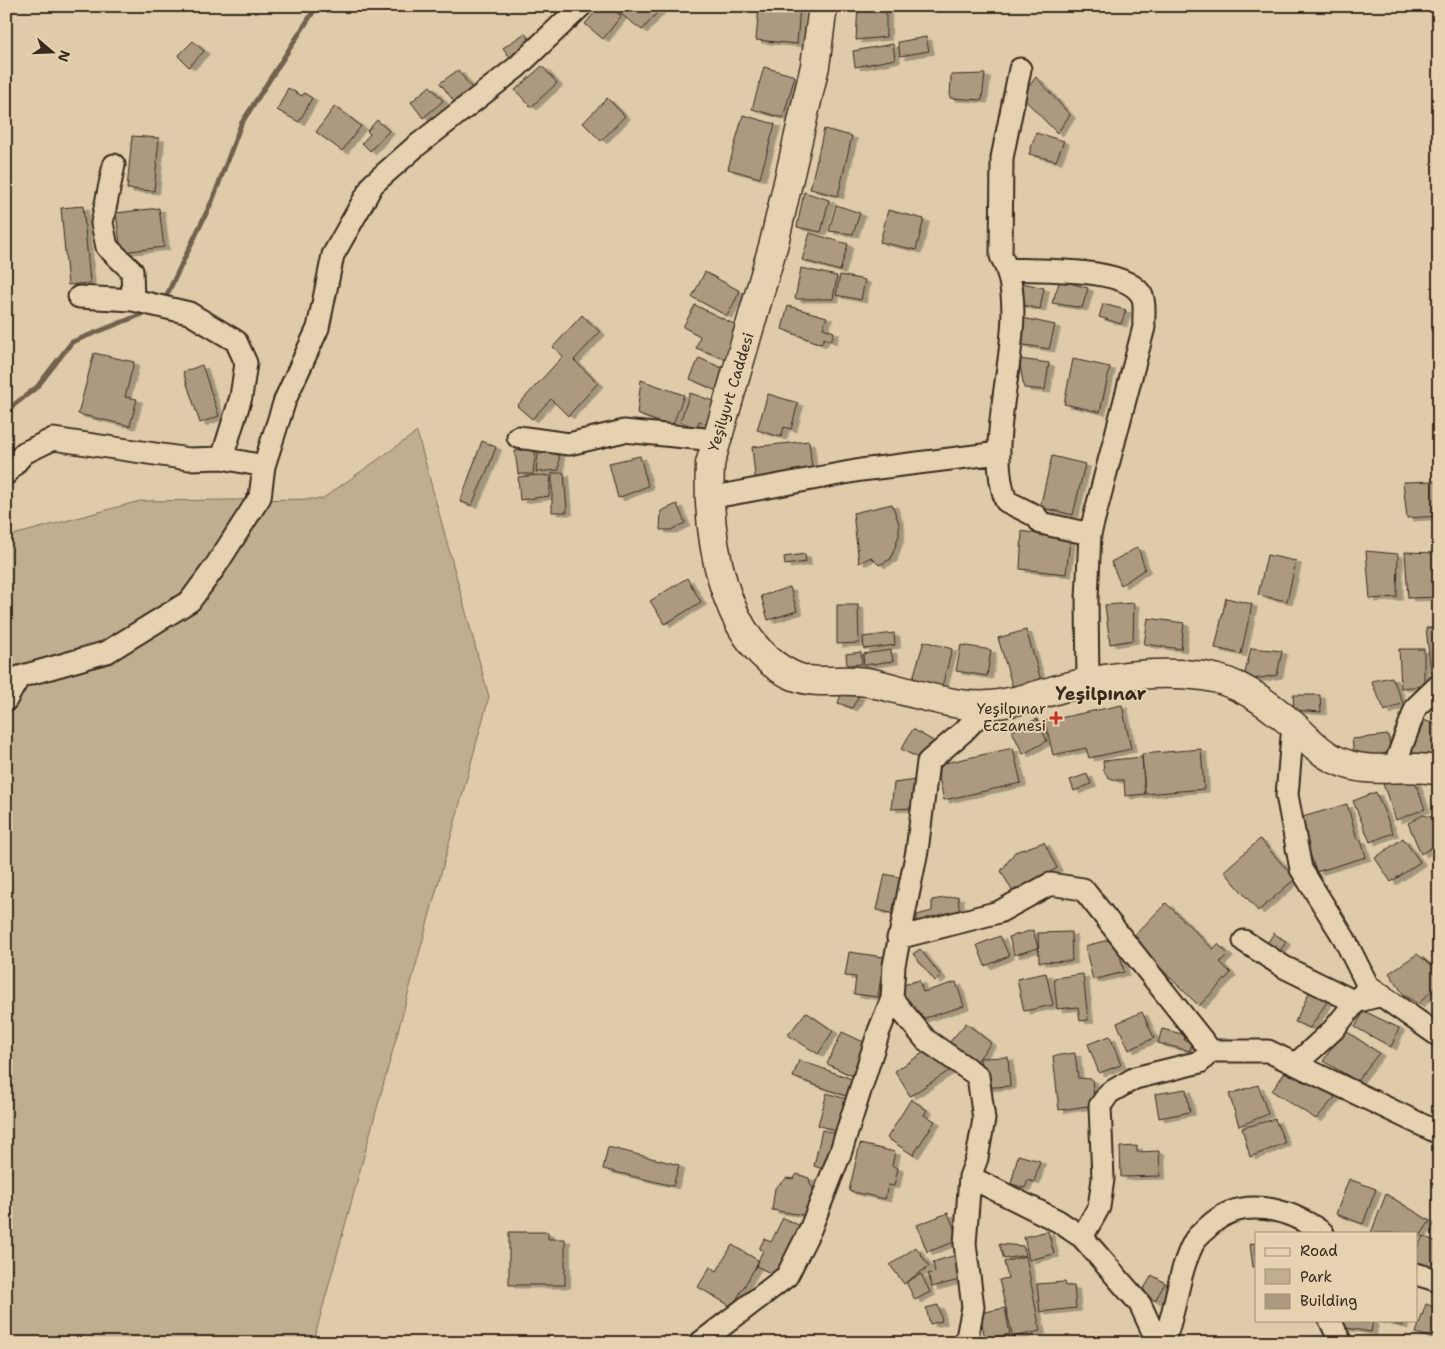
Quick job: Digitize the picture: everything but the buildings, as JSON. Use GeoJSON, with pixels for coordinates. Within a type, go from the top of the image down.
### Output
{"type":"FeatureCollection","features":[{"type":"Feature","properties":{"kind":"main road","name":"Yeşilyurt Caddesi"},"geometry":{"type":"LineString","coordinates":[[823,6],[814,66],[774,243],[715,440],[710,464],[708,498],[720,566],[729,603],[742,630],[778,667],[796,677],[814,680],[866,681],[969,705],[988,706],[1088,682],[1139,674],[1204,676],[1228,682],[1246,690],[1293,725],[1312,745],[1334,759],[1372,770],[1416,769],[1439,771]]}},
{"type":"Feature","properties":{"kind":"street"},"geometry":{"type":"LineString","coordinates":[[6,700],[19,677],[107,652],[190,601],[215,567],[260,497],[264,466],[285,400],[318,328],[333,256],[373,184],[414,147],[517,67],[581,6]]}},
{"type":"Feature","properties":{"kind":"street"},"geometry":{"type":"LineString","coordinates":[[1020,69],[1002,158],[1001,256],[1008,269],[1013,303],[999,453],[1003,492],[1006,501],[1036,516],[1041,523],[1090,534]]}},
{"type":"Feature","properties":{"kind":"street"},"geometry":{"type":"LineString","coordinates":[[114,165],[102,222],[107,247],[132,271],[133,300]]}},
{"type":"Feature","properties":{"kind":"street"},"geometry":{"type":"LineString","coordinates":[[1008,269],[1102,274],[1135,286],[1143,298],[1144,328],[1090,534],[1087,600],[1088,682]]}},
{"type":"Feature","properties":{"kind":"street"},"geometry":{"type":"LineString","coordinates":[[80,297],[133,300],[188,314],[236,341],[246,363],[241,397],[222,458]]}},
{"type":"Feature","properties":{"kind":"street"},"geometry":{"type":"LineString","coordinates":[[518,436],[569,444],[624,431],[715,440]]}},
{"type":"Feature","properties":{"kind":"street"},"geometry":{"type":"LineString","coordinates":[[6,474],[24,453],[53,439],[190,459],[222,458],[264,466]]}},
{"type":"Feature","properties":{"kind":"street"},"geometry":{"type":"LineString","coordinates":[[708,498],[861,470],[999,453]]}},
{"type":"Feature","properties":{"kind":"street"},"geometry":{"type":"LineString","coordinates":[[1393,770],[1416,706],[1439,685]]}},
{"type":"Feature","properties":{"kind":"street"},"geometry":{"type":"LineString","coordinates":[[700,1343],[787,1276],[810,1230],[840,1154],[879,1031],[892,999],[898,938],[917,851],[928,762],[963,732],[988,706]]}},
{"type":"Feature","properties":{"kind":"street"},"geometry":{"type":"LineString","coordinates":[[1293,725],[1287,795],[1301,869],[1344,938],[1369,994]]}},
{"type":"Feature","properties":{"kind":"street"},"geometry":{"type":"LineString","coordinates":[[898,938],[999,912],[1050,884],[1084,889],[1212,1052]]}},
{"type":"Feature","properties":{"kind":"street"},"geometry":{"type":"LineString","coordinates":[[1244,941],[1284,967],[1369,994],[1439,1036]]}},
{"type":"Feature","properties":{"kind":"street"},"geometry":{"type":"LineString","coordinates":[[1296,1064],[1369,994]]}},
{"type":"Feature","properties":{"kind":"street"},"geometry":{"type":"LineString","coordinates":[[892,999],[926,1040],[978,1076],[984,1119],[977,1158],[970,1177],[965,1244],[973,1307],[966,1343]]}},
{"type":"Feature","properties":{"kind":"street"},"geometry":{"type":"LineString","coordinates":[[1082,1238],[1099,1207],[1103,1178],[1100,1106],[1109,1092],[1135,1078],[1200,1062],[1212,1052],[1268,1051],[1439,1133]]}},
{"type":"Feature","properties":{"kind":"street"},"geometry":{"type":"LineString","coordinates":[[970,1177],[1042,1212],[1082,1238],[1140,1304],[1158,1343]]}},
{"type":"Feature","properties":{"kind":"street"},"geometry":{"type":"LineString","coordinates":[[1163,1343],[1170,1326],[1177,1286],[1195,1239],[1217,1218],[1241,1207],[1265,1208],[1296,1224],[1321,1232]]}},
{"type":"Feature","properties":{"kind":"street"},"geometry":{"type":"LineString","coordinates":[[1418,1275],[1439,1282]]}},
{"type":"Feature","properties":{"kind":"street"},"geometry":{"type":"LineString","coordinates":[[1331,1322],[1341,1343]]}},
{"type":"Feature","properties":{"kind":"green space"},"geometry":{"type":"Polygon","coordinates":[[[417,432],[489,697],[313,1343],[6,1343],[6,537],[140,501],[322,499],[417,432]]]}},
{"type":"Feature","properties":{"kind":"waterway"},"geometry":{"type":"LineString","coordinates":[[163,303],[213,199],[241,124],[317,6]]}},
{"type":"Feature","properties":{"kind":"waterway"},"geometry":{"type":"LineString","coordinates":[[6,411],[37,387],[72,342],[150,311]]}},
{"type":"Feature","properties":{"kind":"place","name":"Yeşilpınar Eczanesi"},"geometry":{"type":"Point","coordinates":[1056,718]}},
{"type":"Feature","properties":{"kind":"district","name":"Yeşilpınar"},"geometry":{"type":"Point","coordinates":[1101,694]}}]}
